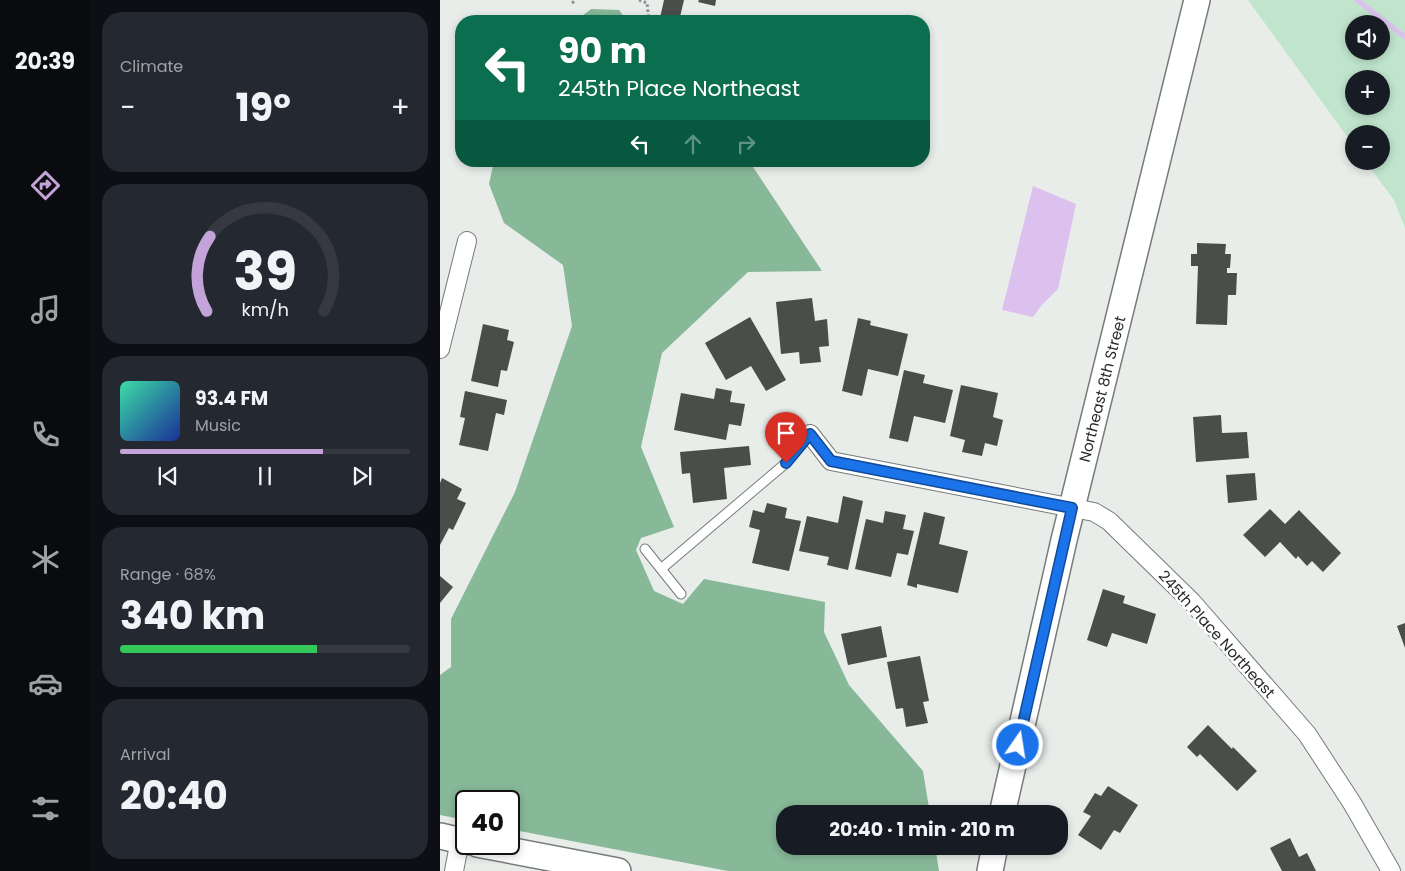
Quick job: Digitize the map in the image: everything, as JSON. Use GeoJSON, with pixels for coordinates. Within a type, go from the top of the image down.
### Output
{"type":"FeatureCollection","features":[{"type":"Feature","properties":{"kind":"street","name":"Northeast 8th Street"},"geometry":{"type":"LineString","coordinates":[[1004,805],[1072,508],[1197,0]]}},
{"type":"Feature","properties":{"kind":"street"},"geometry":{"type":"LineString","coordinates":[[440,349],[467,241]]}},
{"type":"Feature","properties":{"kind":"street","name":"245th Place Northeast"},"geometry":{"type":"LineString","coordinates":[[810,434],[831,461],[1094,512],[1109,521],[1192,602],[1307,734],[1352,803],[1391,871]]}},
{"type":"Feature","properties":{"kind":"street","name":"Northeast 8th Street"},"geometry":{"type":"LineString","coordinates":[[1010,780],[1013,805]]}},
{"type":"Feature","properties":{"kind":"street"},"geometry":{"type":"LineString","coordinates":[[520,852],[618,871]]}},
{"type":"Feature","properties":{"kind":"street"},"geometry":{"type":"LineString","coordinates":[[454,871],[458,855]]}},
{"type":"Feature","properties":{"kind":"street"},"geometry":{"type":"LineString","coordinates":[[990,871],[993,855]]}},
{"type":"Feature","properties":{"kind":"street"},"geometry":{"type":"LineString","coordinates":[[1006,871],[1007,855]]}},
{"type":"Feature","properties":{"kind":"lane"},"geometry":{"type":"LineString","coordinates":[[661,569],[786,463],[810,434]]}},
{"type":"Feature","properties":{"kind":"lane"},"geometry":{"type":"LineString","coordinates":[[645,549],[682,594]]}},
{"type":"Feature","properties":{"kind":"path"},"geometry":{"type":"LineString","coordinates":[[572,3],[576,0]]}},
{"type":"Feature","properties":{"kind":"path"},"geometry":{"type":"LineString","coordinates":[[639,0],[647,3],[648,15]]}},
{"type":"Feature","properties":{"kind":"green space"},"geometry":{"type":"Polygon","coordinates":[[[1248,0],[1405,0],[1405,228],[1394,200],[1372,170],[1390,170],[1390,125],[1345,125],[1345,134],[1248,0]]]}},
{"type":"Feature","properties":{"kind":"green space"},"geometry":{"type":"Polygon","coordinates":[[[591,9],[619,10],[623,15],[584,15],[591,9]]]}},
{"type":"Feature","properties":{"kind":"green space"},"geometry":{"type":"Polygon","coordinates":[[[493,167],[753,167],[822,271],[748,272],[662,353],[641,447],[674,527],[641,538],[636,550],[654,591],[683,604],[704,579],[825,602],[824,632],[849,685],[923,771],[929,805],[776,805],[776,855],[936,855],[939,871],[728,871],[520,831],[520,790],[455,790],[455,818],[440,815],[440,675],[451,667],[451,619],[515,492],[572,326],[563,265],[504,223],[489,184],[493,167]]]}},
{"type":"Feature","properties":{"kind":"shaded area"},"geometry":{"type":"Polygon","coordinates":[[[1033,186],[1076,204],[1058,289],[1033,317],[1002,310],[1033,186]]]}},
{"type":"Feature","properties":{"kind":"building"},"geometry":{"type":"Polygon","coordinates":[[[664,0],[684,0],[680,15],[661,15],[664,0]]]}},
{"type":"Feature","properties":{"kind":"building"},"geometry":{"type":"Polygon","coordinates":[[[699,0],[716,0],[715,6],[698,2],[699,0]]]}},
{"type":"Feature","properties":{"kind":"building"},"geometry":{"type":"Polygon","coordinates":[[[1197,243],[1226,244],[1225,254],[1231,254],[1230,268],[1227,268],[1227,273],[1237,273],[1236,295],[1228,295],[1227,325],[1196,324],[1198,266],[1191,266],[1191,254],[1197,254],[1197,243]]]}},
{"type":"Feature","properties":{"kind":"building"},"geometry":{"type":"Polygon","coordinates":[[[812,298],[815,321],[827,319],[829,346],[819,347],[821,362],[800,364],[799,352],[781,354],[776,302],[812,298]]]}},
{"type":"Feature","properties":{"kind":"building"},"geometry":{"type":"Polygon","coordinates":[[[750,317],[786,380],[766,391],[751,366],[726,380],[705,343],[750,317]]]}},
{"type":"Feature","properties":{"kind":"building"},"geometry":{"type":"Polygon","coordinates":[[[858,318],[871,321],[870,325],[908,334],[898,376],[868,369],[862,396],[842,391],[858,318]]]}},
{"type":"Feature","properties":{"kind":"building"},"geometry":{"type":"Polygon","coordinates":[[[483,324],[509,330],[507,340],[514,342],[507,371],[501,370],[498,387],[471,381],[483,324]]]}},
{"type":"Feature","properties":{"kind":"building"},"geometry":{"type":"Polygon","coordinates":[[[904,370],[925,375],[923,383],[953,390],[945,423],[914,416],[908,442],[889,438],[904,370]]]}},
{"type":"Feature","properties":{"kind":"building"},"geometry":{"type":"Polygon","coordinates":[[[961,385],[998,393],[993,417],[1003,420],[997,446],[985,443],[982,456],[962,452],[965,440],[950,436],[961,385]]]}},
{"type":"Feature","properties":{"kind":"building"},"geometry":{"type":"Polygon","coordinates":[[[716,388],[732,391],[730,402],[745,404],[741,426],[729,424],[726,440],[674,430],[681,393],[714,399],[716,388]]]}},
{"type":"Feature","properties":{"kind":"building"},"geometry":{"type":"Polygon","coordinates":[[[465,391],[507,400],[504,415],[496,413],[488,451],[459,445],[465,418],[460,417],[465,391]]]}},
{"type":"Feature","properties":{"kind":"building"},"geometry":{"type":"Polygon","coordinates":[[[1221,415],[1222,433],[1247,432],[1249,458],[1196,462],[1193,417],[1221,415]]]}},
{"type":"Feature","properties":{"kind":"building"},"geometry":{"type":"Polygon","coordinates":[[[749,446],[751,465],[724,468],[727,499],[693,503],[690,473],[682,474],[680,452],[749,446]]]}},
{"type":"Feature","properties":{"kind":"building"},"geometry":{"type":"Polygon","coordinates":[[[1255,473],[1257,500],[1228,503],[1226,475],[1255,473]]]}},
{"type":"Feature","properties":{"kind":"building"},"geometry":{"type":"Polygon","coordinates":[[[442,478],[462,489],[457,499],[466,503],[453,530],[449,528],[440,545],[440,483],[442,478]]]}},
{"type":"Feature","properties":{"kind":"building"},"geometry":{"type":"Polygon","coordinates":[[[843,496],[863,501],[848,570],[827,565],[829,557],[799,551],[807,516],[838,523],[843,496]]]}},
{"type":"Feature","properties":{"kind":"building"},"geometry":{"type":"Polygon","coordinates":[[[767,503],[787,508],[785,518],[801,521],[789,571],[752,563],[760,530],[749,527],[753,510],[764,513],[767,503]]]}},
{"type":"Feature","properties":{"kind":"building"},"geometry":{"type":"Polygon","coordinates":[[[1270,509],[1285,524],[1299,510],[1341,553],[1323,572],[1312,561],[1307,566],[1298,556],[1296,559],[1280,542],[1265,557],[1243,535],[1270,509]]]}},
{"type":"Feature","properties":{"kind":"building"},"geometry":{"type":"Polygon","coordinates":[[[885,511],[906,515],[903,529],[914,531],[908,555],[897,553],[891,577],[855,569],[866,519],[883,523],[885,511]]]}},
{"type":"Feature","properties":{"kind":"building"},"geometry":{"type":"Polygon","coordinates":[[[924,512],[945,517],[939,544],[968,551],[958,593],[917,584],[917,588],[907,585],[924,512]]]}},
{"type":"Feature","properties":{"kind":"building"},"geometry":{"type":"Polygon","coordinates":[[[440,576],[453,587],[440,603],[440,576]]]}},
{"type":"Feature","properties":{"kind":"building"},"geometry":{"type":"Polygon","coordinates":[[[1103,589],[1125,596],[1123,603],[1156,614],[1147,644],[1112,633],[1107,647],[1087,640],[1103,589]]]}},
{"type":"Feature","properties":{"kind":"building"},"geometry":{"type":"Polygon","coordinates":[[[1405,623],[1405,648],[1397,626],[1405,623]]]}},
{"type":"Feature","properties":{"kind":"building"},"geometry":{"type":"Polygon","coordinates":[[[881,626],[887,657],[848,665],[841,634],[881,626]]]}},
{"type":"Feature","properties":{"kind":"building"},"geometry":{"type":"Polygon","coordinates":[[[920,656],[929,701],[923,702],[928,723],[906,727],[903,708],[896,709],[887,662],[920,656]]]}},
{"type":"Feature","properties":{"kind":"building"},"geometry":{"type":"Polygon","coordinates":[[[1208,725],[1257,771],[1237,791],[1200,754],[1197,757],[1187,747],[1208,725]]]}},
{"type":"Feature","properties":{"kind":"building"},"geometry":{"type":"Polygon","coordinates":[[[1108,786],[1138,805],[1120,833],[1114,830],[1101,850],[1078,835],[1091,816],[1083,812],[1095,793],[1101,796],[1108,786]]]}},
{"type":"Feature","properties":{"kind":"building"},"geometry":{"type":"Polygon","coordinates":[[[1290,838],[1299,857],[1307,853],[1316,871],[1282,871],[1270,848],[1290,838]]]}},
{"type":"Feature","properties":{"kind":"waterway"},"geometry":{"type":"LineString","coordinates":[[1357,0],[1405,37]]}},
{"type":"Feature","properties":{"kind":"route"},"geometry":{"type":"LineString","coordinates":[[786,463],[810,434],[831,461],[1072,508],[1018,745]]}}]}
